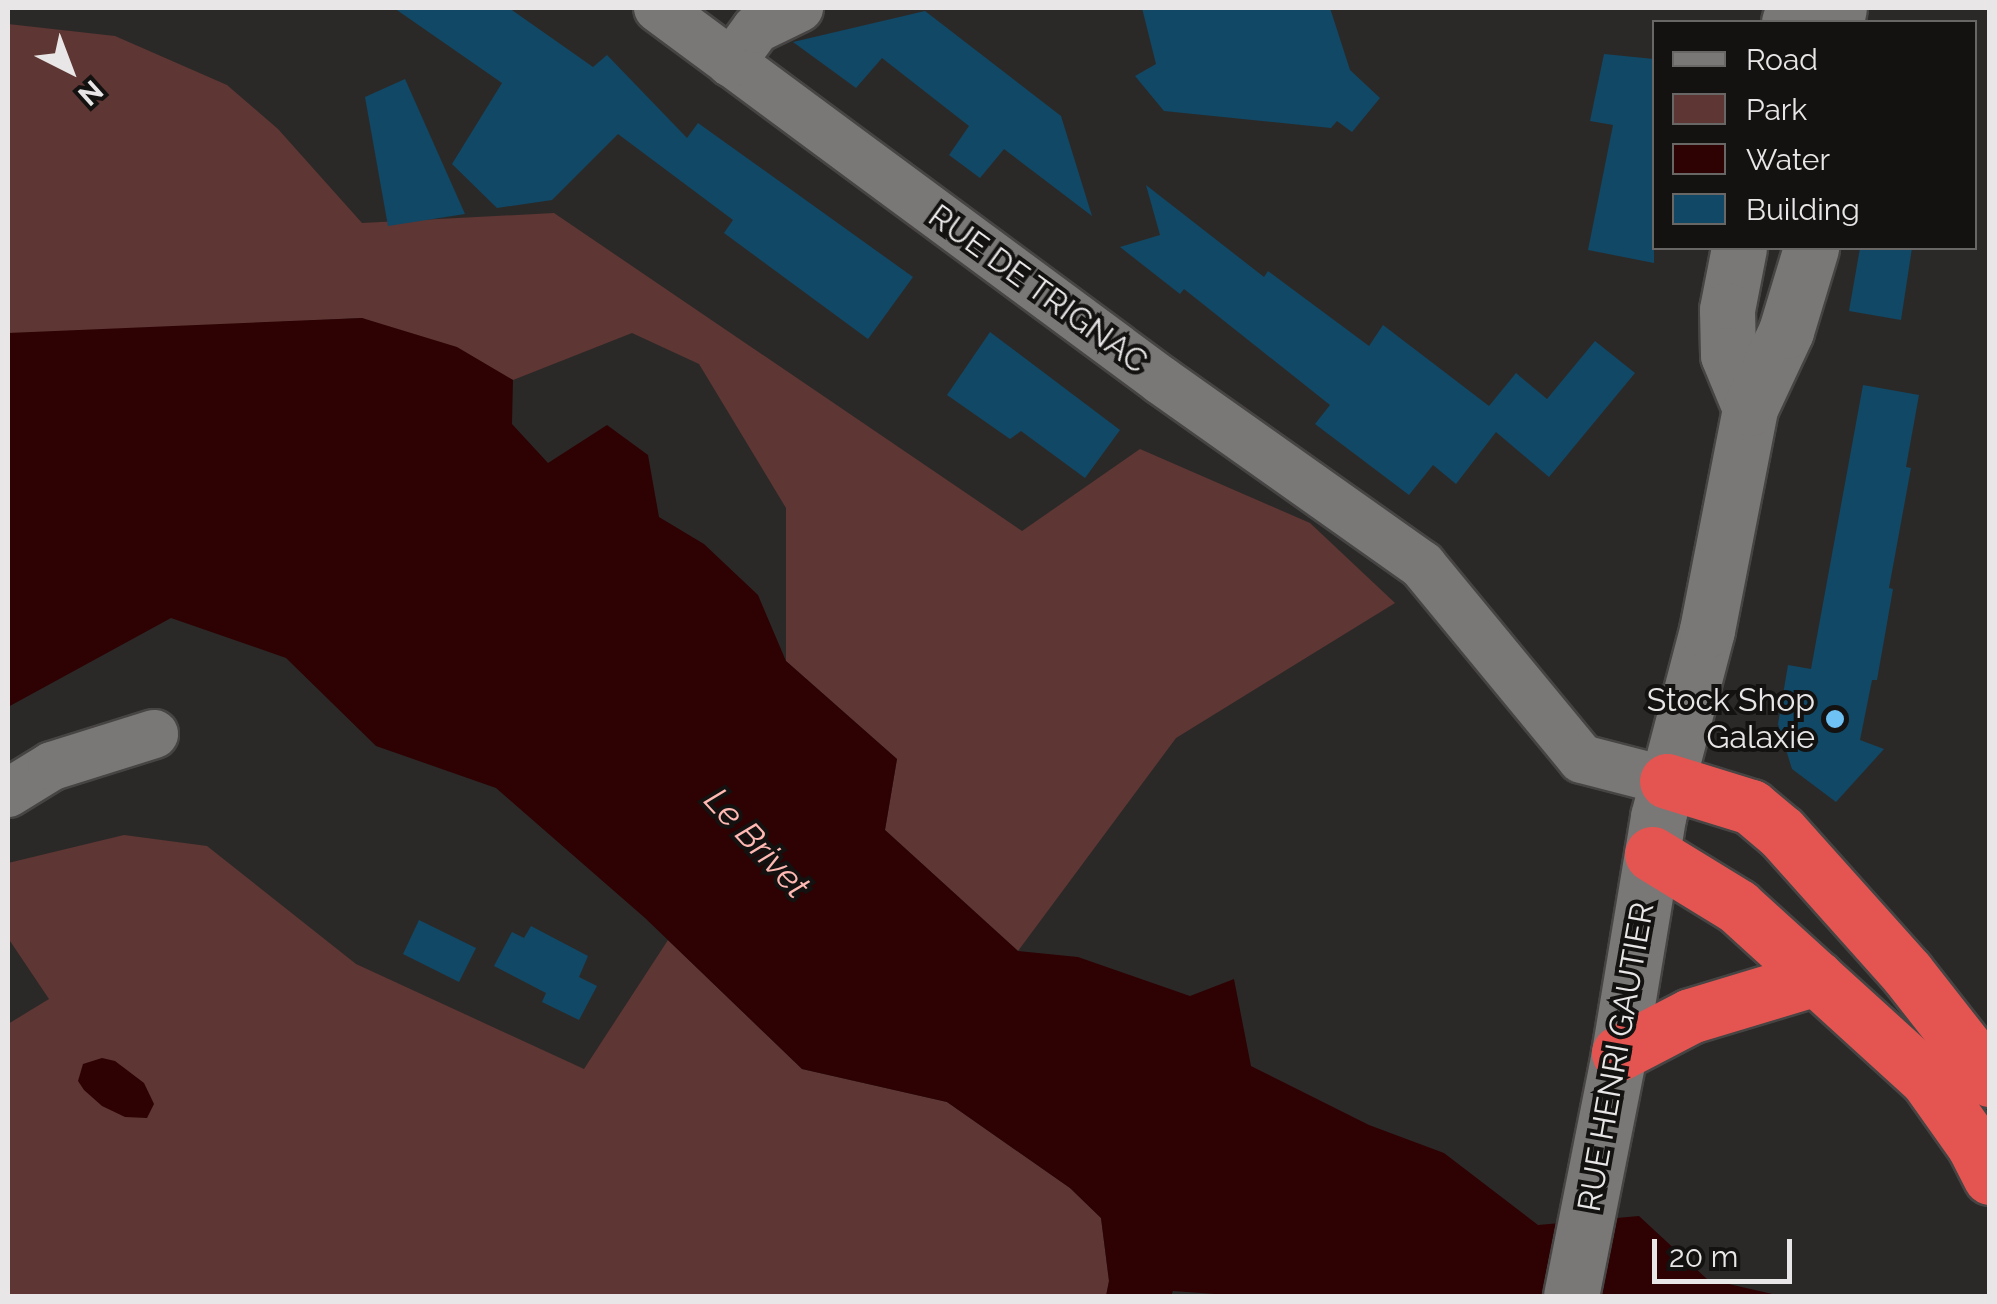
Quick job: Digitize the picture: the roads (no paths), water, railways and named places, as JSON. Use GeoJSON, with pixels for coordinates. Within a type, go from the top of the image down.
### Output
{"type":"FeatureCollection","features":[{"type":"Feature","properties":{"kind":"highway"},"geometry":{"type":"LineString","coordinates":[[1659,817],[1751,807],[1781,832],[1907,973],[1990,1079]]}},
{"type":"Feature","properties":{"kind":"highway"},"geometry":{"type":"LineString","coordinates":[[1659,817],[1737,906],[1928,1080],[1974,1145],[1990,1177]]}},
{"type":"Feature","properties":{"kind":"highway"},"geometry":{"type":"LineString","coordinates":[[1618,1053],[1690,1016],[1816,978]]}},
{"type":"Feature","properties":{"kind":"main road"},"geometry":{"type":"LineString","coordinates":[[1739,250],[1728,310],[1728,355],[1750,408]]}},
{"type":"Feature","properties":{"kind":"main road","name":"RUE HENRI GAUTIER"},"geometry":{"type":"LineString","coordinates":[[1571,1296],[1659,817],[1707,630],[1750,408],[1786,331],[1810,250]]}},
{"type":"Feature","properties":{"kind":"street","name":"RUE DE TRIGNAC"},"geometry":{"type":"LineString","coordinates":[[658,8],[1162,381],[1422,565],[1582,758],[1659,817]]}},
{"type":"Feature","properties":{"kind":"street"},"geometry":{"type":"LineString","coordinates":[[732,63],[756,29],[799,8]]}},
{"type":"Feature","properties":{"kind":"street"},"geometry":{"type":"LineString","coordinates":[[8,793],[52,766],[154,734]]}},
{"type":"Feature","properties":{"kind":"water","name":"Le Brivet"},"geometry":{"type":"Polygon","coordinates":[[[362,318],[457,347],[513,380],[512,424],[548,463],[607,425],[648,455],[659,517],[704,544],[758,595],[786,661],[897,759],[885,830],[1018,951],[1078,957],[1190,996],[1234,979],[1251,1066],[1369,1125],[1444,1153],[1538,1225],[1639,1216],[1707,1279],[1781,1296],[1243,1296],[1173,1291],[1171,1296],[1106,1296],[1109,1281],[1101,1218],[1070,1188],[947,1102],[802,1069],[645,918],[496,788],[376,746],[286,658],[171,618],[8,707],[8,333],[362,318]]]}},
{"type":"Feature","properties":{"kind":"water"},"geometry":{"type":"Polygon","coordinates":[[[102,1058],[115,1061],[144,1083],[154,1104],[147,1118],[125,1117],[102,1106],[84,1090],[78,1081],[83,1064],[102,1058]]]}},
{"type":"Feature","properties":{"kind":"place","name":"Stock Shop Galaxie"},"geometry":{"type":"Point","coordinates":[1835,719]}}]}
